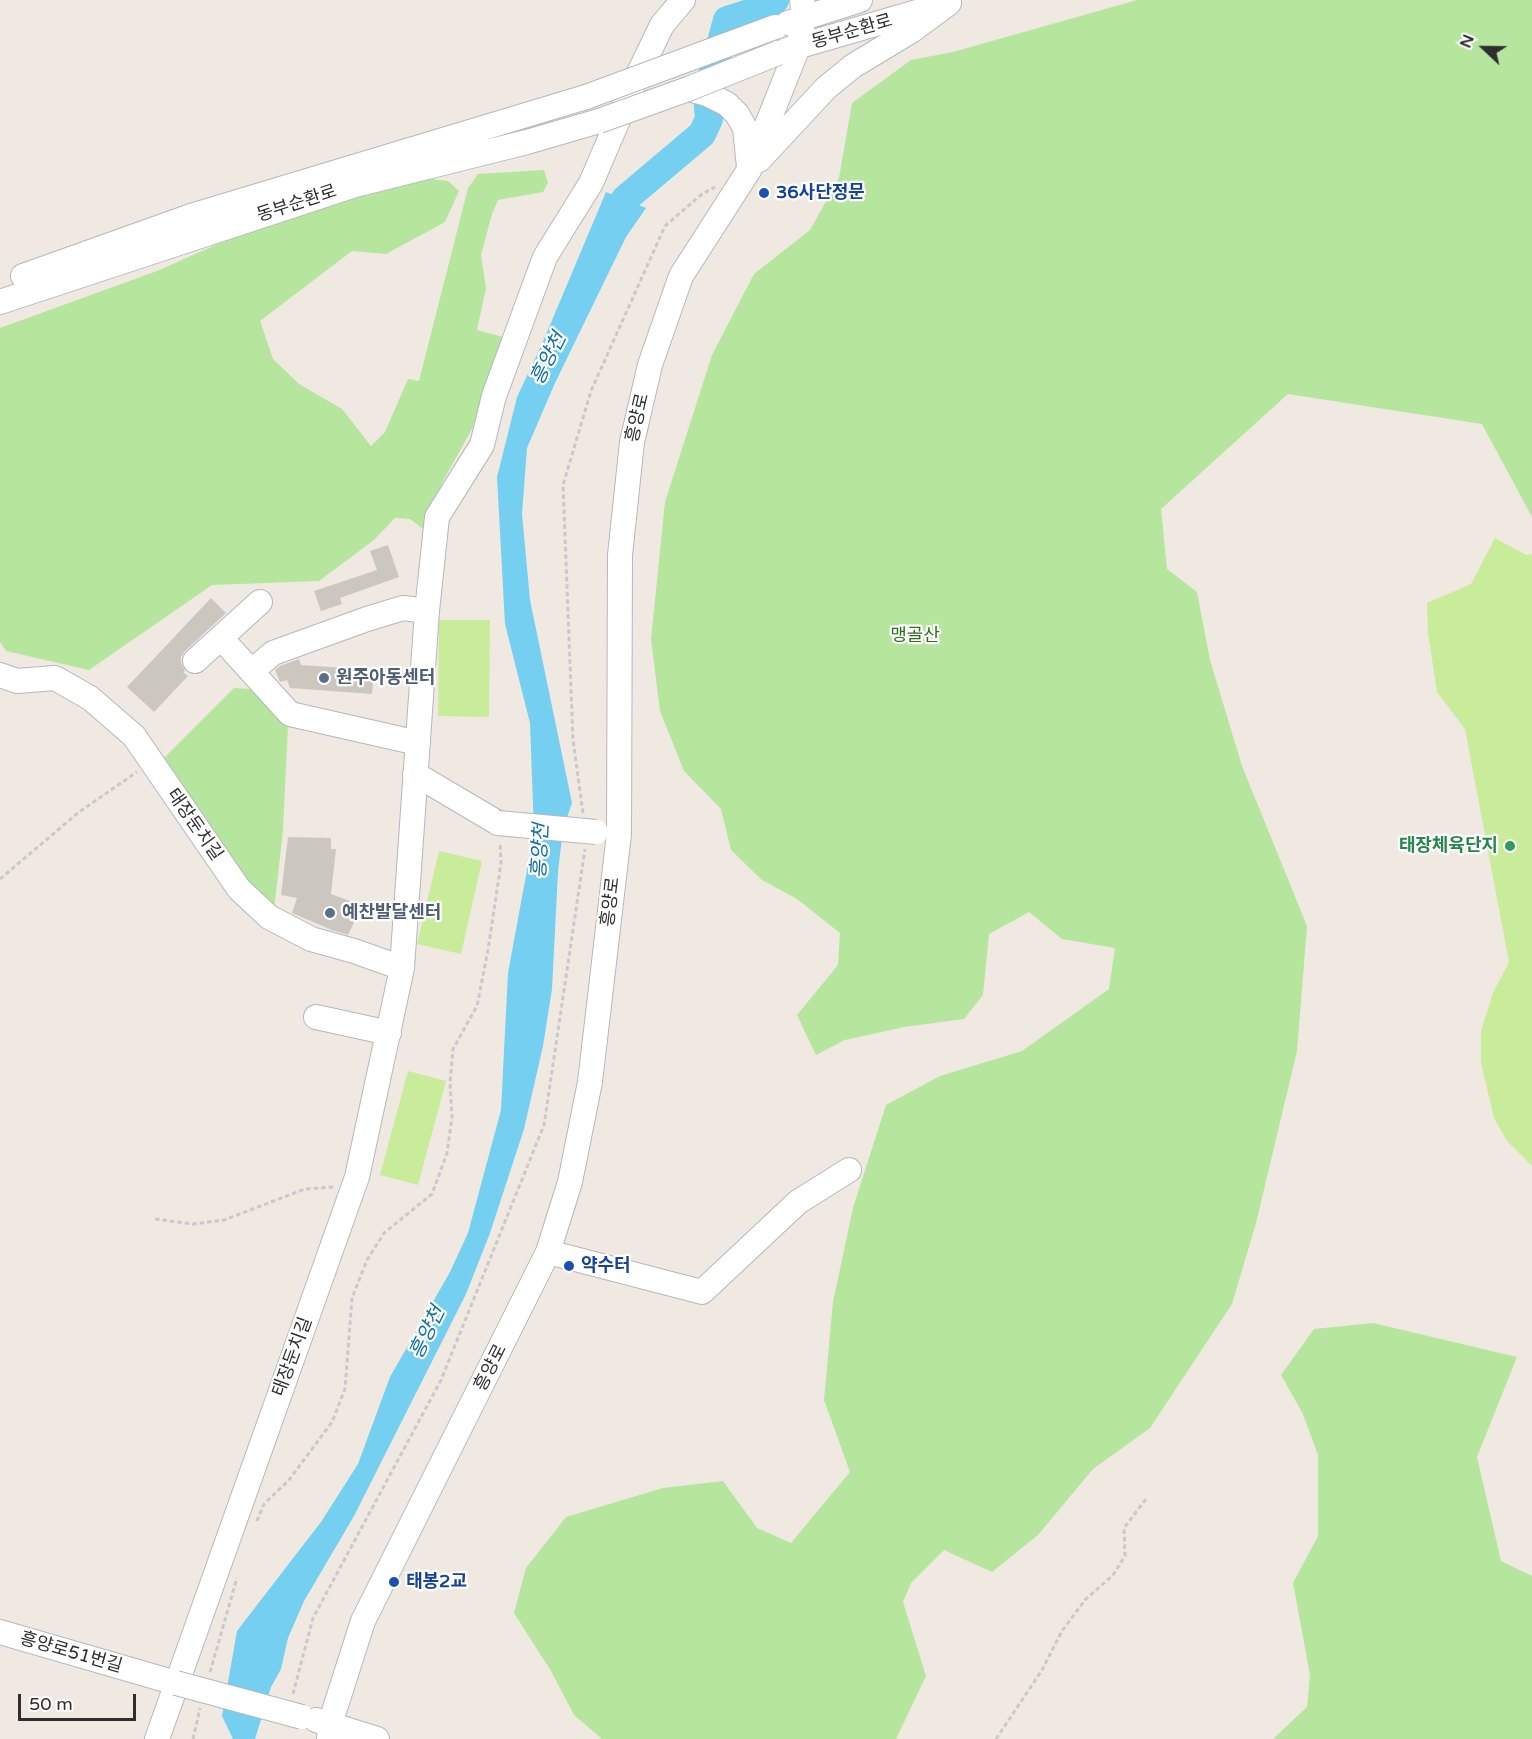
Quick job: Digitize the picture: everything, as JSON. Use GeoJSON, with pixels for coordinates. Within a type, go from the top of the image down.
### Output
{"type":"FeatureCollection","features":[{"type":"Feature","properties":{"kind":"street","name":"태장둔치길"},"geometry":{"type":"LineString","coordinates":[[157,1739],[357,1177],[402,968],[427,610],[437,517],[482,445],[494,396],[545,257],[591,183],[633,85],[662,26],[682,0]]}},
{"type":"Feature","properties":{"kind":"street","name":"동부순환로"},"geometry":{"type":"LineString","coordinates":[[0,285],[191,216],[586,97],[775,27],[803,9],[858,0]]}},
{"type":"Feature","properties":{"kind":"street","name":"동부순환로"},"geometry":{"type":"LineString","coordinates":[[0,302],[355,185],[527,142],[599,121],[788,50],[955,2]]}},
{"type":"Feature","properties":{"kind":"street"},"geometry":{"type":"LineString","coordinates":[[749,170],[826,88],[853,66],[955,2]]}},
{"type":"Feature","properties":{"kind":"street","name":"흥양로"},"geometry":{"type":"LineString","coordinates":[[330,1731],[363,1622],[548,1252],[570,1182],[590,1082],[596,831],[632,442],[650,365],[681,276],[749,170],[803,9]]}},
{"type":"Feature","properties":{"kind":"street"},"geometry":{"type":"LineString","coordinates":[[688,89],[707,94],[727,104],[737,114],[745,128],[749,170]]}},
{"type":"Feature","properties":{"kind":"street"},"geometry":{"type":"LineString","coordinates":[[195,661],[260,602]]}},
{"type":"Feature","properties":{"kind":"street"},"geometry":{"type":"LineString","coordinates":[[252,671],[273,653],[367,619],[403,608],[427,610]]}},
{"type":"Feature","properties":{"kind":"street"},"geometry":{"type":"LineString","coordinates":[[221,638],[290,714],[417,743]]}},
{"type":"Feature","properties":{"kind":"street","name":"태장둔치길"},"geometry":{"type":"LineString","coordinates":[[0,675],[17,681],[55,678],[90,698],[134,736],[239,889],[269,917],[312,939],[402,968]]}},
{"type":"Feature","properties":{"kind":"street"},"geometry":{"type":"LineString","coordinates":[[415,774],[498,822],[596,831]]}},
{"type":"Feature","properties":{"kind":"street"},"geometry":{"type":"LineString","coordinates":[[316,1017],[389,1033]]}},
{"type":"Feature","properties":{"kind":"street"},"geometry":{"type":"LineString","coordinates":[[548,1252],[702,1292],[798,1202],[849,1170]]}},
{"type":"Feature","properties":{"kind":"street","name":"흥양로51번길"},"geometry":{"type":"LineString","coordinates":[[0,1632],[176,1683],[297,1706]]}},
{"type":"Feature","properties":{"kind":"street"},"geometry":{"type":"LineString","coordinates":[[297,1706],[330,1731],[377,1739]]}},
{"type":"Feature","properties":{"kind":"path"},"geometry":{"type":"LineString","coordinates":[[297,1706],[313,1618],[441,1380],[544,1125],[596,831],[573,740],[563,485],[591,391],[665,226],[702,194],[720,184]]}},
{"type":"Feature","properties":{"kind":"path"},"geometry":{"type":"LineString","coordinates":[[0,879],[79,812],[151,762]]}},
{"type":"Feature","properties":{"kind":"path"},"geometry":{"type":"LineString","coordinates":[[256,1525],[264,1504],[289,1480],[332,1422],[345,1389],[352,1298],[367,1260],[384,1233],[432,1194],[447,1153],[452,1117],[450,1083],[453,1049],[477,1006],[501,863],[498,822]]}},
{"type":"Feature","properties":{"kind":"path"},"geometry":{"type":"LineString","coordinates":[[155,1219],[193,1224],[224,1220],[304,1189],[342,1187],[357,1177]]}},
{"type":"Feature","properties":{"kind":"path"},"geometry":{"type":"LineString","coordinates":[[996,1739],[1042,1670],[1062,1631],[1085,1600],[1113,1575],[1125,1556],[1124,1528],[1146,1499]]}},
{"type":"Feature","properties":{"kind":"path"},"geometry":{"type":"LineString","coordinates":[[207,1682],[240,1567]]}},
{"type":"Feature","properties":{"kind":"path"},"geometry":{"type":"LineString","coordinates":[[193,1739],[201,1704]]}},
{"type":"Feature","properties":{"kind":"green space","name":"맹골산"},"geometry":{"type":"Polygon","coordinates":[[[1137,0],[1532,0],[1532,517],[1482,424],[1288,394],[1161,509],[1167,569],[1197,592],[1210,660],[1242,766],[1307,926],[1297,1051],[1256,1223],[1232,1304],[1150,1428],[1093,1469],[1038,1535],[992,1572],[944,1550],[911,1583],[903,1602],[926,1676],[896,1739],[602,1739],[574,1715],[551,1671],[514,1613],[526,1568],[566,1517],[663,1488],[723,1481],[757,1528],[791,1543],[850,1472],[824,1400],[833,1302],[853,1208],[886,1105],[940,1076],[1022,1051],[1109,989],[1115,948],[1062,939],[1029,912],[989,934],[983,995],[964,1019],[904,1027],[845,1040],[816,1055],[797,1015],[838,965],[840,933],[797,899],[762,880],[731,850],[721,809],[684,771],[660,711],[651,639],[665,502],[712,355],[754,274],[810,230],[839,178],[852,103],[911,60],[953,52],[1137,0]]]}},
{"type":"Feature","properties":{"kind":"green space"},"geometry":{"type":"Polygon","coordinates":[[[544,170],[548,183],[543,192],[498,200],[492,214],[481,255],[486,288],[477,330],[503,337],[478,418],[443,481],[423,529],[410,519],[395,518],[374,540],[319,581],[212,585],[89,670],[6,651],[0,642],[0,328],[157,271],[281,216],[424,178],[448,181],[459,191],[445,222],[386,254],[352,251],[260,321],[273,359],[299,384],[342,409],[371,446],[385,432],[408,379],[419,381],[468,188],[478,174],[544,170]]]}},
{"type":"Feature","properties":{"kind":"green space","name":"태장체육단지"},"geometry":{"type":"Polygon","coordinates":[[[1495,538],[1526,555],[1532,554],[1532,1166],[1507,1141],[1494,1118],[1481,1063],[1481,1031],[1493,993],[1509,962],[1465,729],[1437,692],[1428,633],[1427,603],[1471,584],[1495,538]]]}},
{"type":"Feature","properties":{"kind":"green space"},"geometry":{"type":"Polygon","coordinates":[[[439,620],[490,620],[489,717],[438,716],[439,620]]]}},
{"type":"Feature","properties":{"kind":"green space"},"geometry":{"type":"Polygon","coordinates":[[[234,688],[250,689],[288,724],[283,830],[274,911],[227,862],[160,762],[234,688]]]}},
{"type":"Feature","properties":{"kind":"green space"},"geometry":{"type":"Polygon","coordinates":[[[439,851],[482,861],[461,954],[417,944],[439,851]]]}},
{"type":"Feature","properties":{"kind":"green space"},"geometry":{"type":"Polygon","coordinates":[[[408,1071],[446,1081],[418,1185],[380,1175],[408,1071]]]}},
{"type":"Feature","properties":{"kind":"green space"},"geometry":{"type":"Polygon","coordinates":[[[1373,1323],[1517,1357],[1477,1457],[1501,1561],[1532,1576],[1532,1739],[1273,1739],[1307,1707],[1310,1675],[1293,1583],[1318,1536],[1318,1455],[1303,1414],[1281,1375],[1314,1329],[1373,1323]]]}},
{"type":"Feature","properties":{"kind":"water"},"geometry":{"type":"Polygon","coordinates":[[[606,192],[646,208],[626,237],[555,383],[527,448],[522,514],[530,600],[572,803],[563,829],[558,872],[552,989],[543,1046],[524,1129],[490,1233],[466,1294],[354,1516],[304,1601],[288,1638],[281,1669],[271,1687],[255,1739],[233,1739],[222,1716],[237,1631],[321,1522],[358,1464],[390,1377],[450,1272],[468,1233],[501,1110],[508,973],[534,832],[530,723],[505,624],[497,477],[517,397],[542,344],[606,192]]]}},
{"type":"Feature","properties":{"kind":"building"},"geometry":{"type":"Polygon","coordinates":[[[388,545],[399,577],[340,598],[342,604],[321,611],[314,591],[377,570],[370,551],[388,545]]]}},
{"type":"Feature","properties":{"kind":"building"},"geometry":{"type":"Polygon","coordinates":[[[211,598],[226,613],[185,651],[181,657],[181,663],[185,671],[183,672],[188,676],[154,712],[127,687],[211,598]]]}},
{"type":"Feature","properties":{"kind":"building"},"geometry":{"type":"Polygon","coordinates":[[[299,659],[301,665],[374,670],[372,694],[290,688],[287,680],[280,682],[275,670],[299,659]]]}},
{"type":"Feature","properties":{"kind":"building"},"geometry":{"type":"Polygon","coordinates":[[[288,837],[331,838],[331,849],[336,849],[331,894],[353,902],[349,912],[357,916],[348,935],[292,913],[297,898],[281,895],[288,837]]]}},
{"type":"Feature","properties":{"kind":"waterway","name":"흥양천"},"geometry":{"type":"LineString","coordinates":[[607,233],[625,199],[702,134],[709,119],[707,94],[727,20],[762,9],[775,0]]}},
{"type":"Feature","properties":{"kind":"place","name":"36사단정문"},"geometry":{"type":"Point","coordinates":[764,193]}},
{"type":"Feature","properties":{"kind":"place","name":"원주아동센터"},"geometry":{"type":"Point","coordinates":[324,678]}},
{"type":"Feature","properties":{"kind":"place","name":"태장체육단지"},"geometry":{"type":"Point","coordinates":[1510,846]}},
{"type":"Feature","properties":{"kind":"place","name":"예찬발달센터"},"geometry":{"type":"Point","coordinates":[330,913]}},
{"type":"Feature","properties":{"kind":"place","name":"약수터"},"geometry":{"type":"Point","coordinates":[569,1266]}},
{"type":"Feature","properties":{"kind":"place","name":"태봉2교"},"geometry":{"type":"Point","coordinates":[394,1582]}}]}
